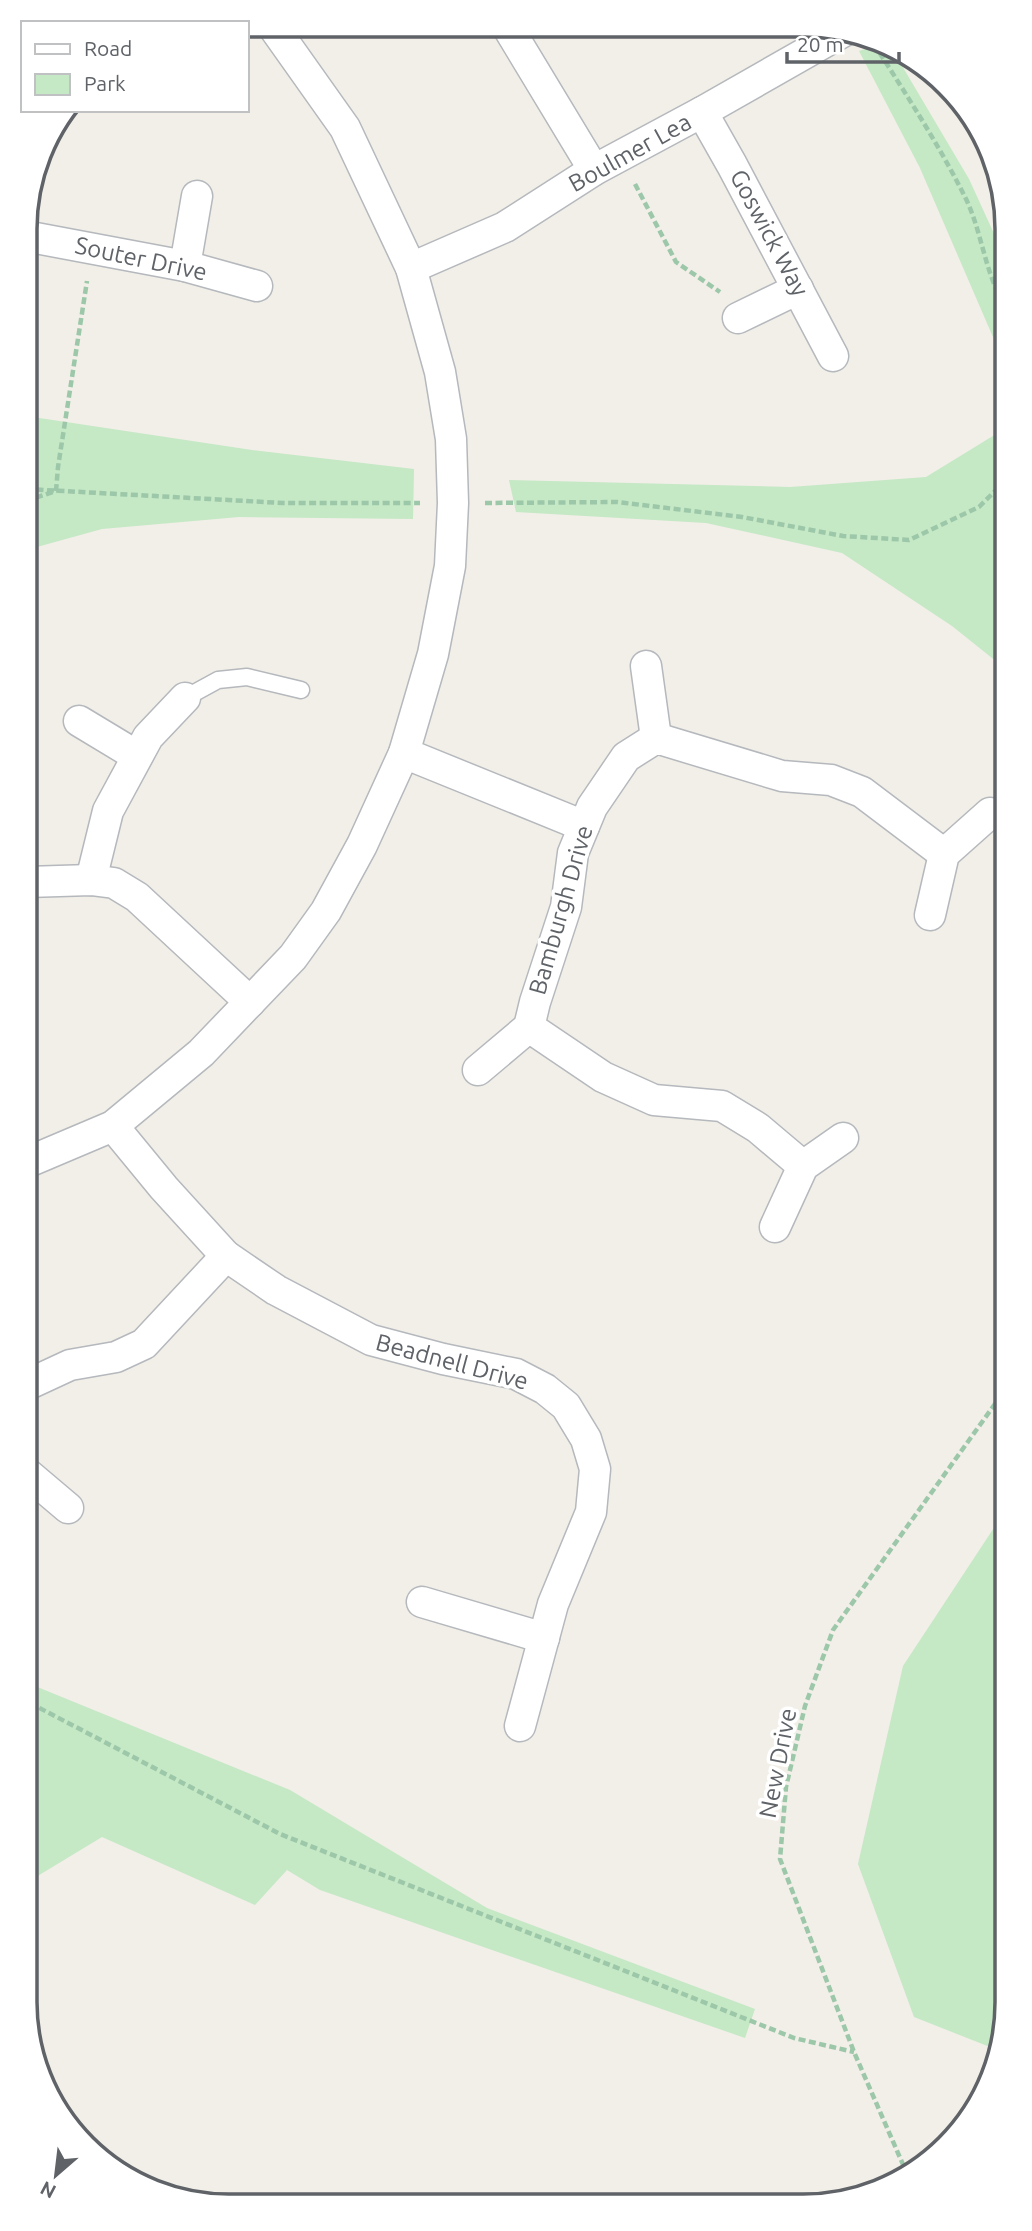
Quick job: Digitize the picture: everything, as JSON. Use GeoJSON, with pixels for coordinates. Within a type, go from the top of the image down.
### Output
{"type":"FeatureCollection","features":[{"type":"Feature","properties":{"kind":"street"},"geometry":{"type":"LineString","coordinates":[[37,1158],[113,1126],[201,1053],[293,957],[326,911],[362,845],[404,753],[433,654],[450,566],[453,503],[451,439],[440,372],[411,268],[345,128],[281,37]]}},
{"type":"Feature","properties":{"kind":"street"},"geometry":{"type":"LineString","coordinates":[[515,37],[606,163]]}},
{"type":"Feature","properties":{"kind":"street","name":"Boulmer Lea"},"geometry":{"type":"LineString","coordinates":[[411,268],[505,227],[606,163],[831,39]]}},
{"type":"Feature","properties":{"kind":"street","name":"Goswick Way"},"geometry":{"type":"LineString","coordinates":[[702,112],[833,356]]}},
{"type":"Feature","properties":{"kind":"street"},"geometry":{"type":"LineString","coordinates":[[185,266],[197,196]]}},
{"type":"Feature","properties":{"kind":"street","name":"Souter Drive"},"geometry":{"type":"LineString","coordinates":[[37,238],[185,266],[257,286]]}},
{"type":"Feature","properties":{"kind":"street"},"geometry":{"type":"LineString","coordinates":[[738,318],[798,289]]}},
{"type":"Feature","properties":{"kind":"street"},"geometry":{"type":"LineString","coordinates":[[646,666],[656,738],[782,776],[831,780],[862,792],[944,854]]}},
{"type":"Feature","properties":{"kind":"street"},"geometry":{"type":"LineString","coordinates":[[91,880],[108,811],[148,737],[185,698]]}},
{"type":"Feature","properties":{"kind":"street"},"geometry":{"type":"LineString","coordinates":[[79,722],[137,756]]}},
{"type":"Feature","properties":{"kind":"street","name":"Bamburgh Drive"},"geometry":{"type":"LineString","coordinates":[[656,738],[626,757],[592,807],[573,853],[566,907],[529,1027],[603,1077],[654,1100],[722,1107],[758,1128],[803,1166]]}},
{"type":"Feature","properties":{"kind":"street"},"geometry":{"type":"LineString","coordinates":[[404,753],[584,826]]}},
{"type":"Feature","properties":{"kind":"street"},"geometry":{"type":"LineString","coordinates":[[930,915],[944,854],[990,813]]}},
{"type":"Feature","properties":{"kind":"street"},"geometry":{"type":"LineString","coordinates":[[37,883],[91,880],[114,883],[137,897],[250,1002]]}},
{"type":"Feature","properties":{"kind":"street"},"geometry":{"type":"LineString","coordinates":[[478,1070],[529,1027]]}},
{"type":"Feature","properties":{"kind":"street","name":"Beadnell Drive"},"geometry":{"type":"LineString","coordinates":[[113,1126],[164,1188],[226,1256],[276,1290],[371,1340],[516,1374],[545,1389],[566,1406],[586,1439],[595,1469],[591,1512],[553,1604],[520,1726]]}},
{"type":"Feature","properties":{"kind":"street"},"geometry":{"type":"LineString","coordinates":[[775,1227],[803,1166],[843,1138]]}},
{"type":"Feature","properties":{"kind":"street"},"geometry":{"type":"LineString","coordinates":[[37,1380],[71,1364],[116,1357],[144,1344],[226,1256]]}},
{"type":"Feature","properties":{"kind":"street"},"geometry":{"type":"LineString","coordinates":[[37,1482],[68,1508]]}},
{"type":"Feature","properties":{"kind":"street"},"geometry":{"type":"LineString","coordinates":[[422,1602],[544,1638]]}},
{"type":"Feature","properties":{"kind":"lane"},"geometry":{"type":"LineString","coordinates":[[185,698],[218,680],[247,677],[301,690]]}},
{"type":"Feature","properties":{"kind":"path"},"geometry":{"type":"LineString","coordinates":[[879,53],[900,84],[966,199],[995,287]]}},
{"type":"Feature","properties":{"kind":"path"},"geometry":{"type":"LineString","coordinates":[[606,163],[676,262],[727,297],[738,318]]}},
{"type":"Feature","properties":{"kind":"path"},"geometry":{"type":"LineString","coordinates":[[56,491],[93,248]]}},
{"type":"Feature","properties":{"kind":"path"},"geometry":{"type":"LineString","coordinates":[[37,490],[283,503],[410,503]]}},
{"type":"Feature","properties":{"kind":"path"},"geometry":{"type":"LineString","coordinates":[[37,497],[56,491]]}},
{"type":"Feature","properties":{"kind":"path"},"geometry":{"type":"LineString","coordinates":[[490,503],[617,502],[742,517],[843,536],[909,540],[979,507],[995,491]]}},
{"type":"Feature","properties":{"kind":"path","name":"New Drive"},"geometry":{"type":"LineString","coordinates":[[904,2166],[854,2052],[780,1858],[786,1787],[805,1706],[833,1630],[995,1404]]}},
{"type":"Feature","properties":{"kind":"path"},"geometry":{"type":"LineString","coordinates":[[37,1707],[280,1834],[794,2038],[854,2052]]}},
{"type":"Feature","properties":{"kind":"green space"},"geometry":{"type":"Polygon","coordinates":[[[868,48],[901,64],[969,179],[995,236],[995,342],[920,168],[859,51],[868,48]]]}},
{"type":"Feature","properties":{"kind":"green space"},"geometry":{"type":"Polygon","coordinates":[[[37,418],[252,450],[414,469],[413,519],[239,517],[102,529],[37,547],[37,418]]]}},
{"type":"Feature","properties":{"kind":"green space"},"geometry":{"type":"Polygon","coordinates":[[[995,435],[995,660],[952,626],[842,553],[706,523],[516,512],[509,480],[790,487],[926,477],[995,435]]]}},
{"type":"Feature","properties":{"kind":"green space"},"geometry":{"type":"Polygon","coordinates":[[[995,1526],[995,2015],[990,2047],[914,2017],[858,1864],[903,1666],[995,1526]]]}},
{"type":"Feature","properties":{"kind":"green space"},"geometry":{"type":"Polygon","coordinates":[[[37,1687],[290,1790],[487,1908],[755,2009],[745,2038],[320,1890],[287,1870],[255,1905],[102,1837],[37,1876],[37,1687]]]}}]}
